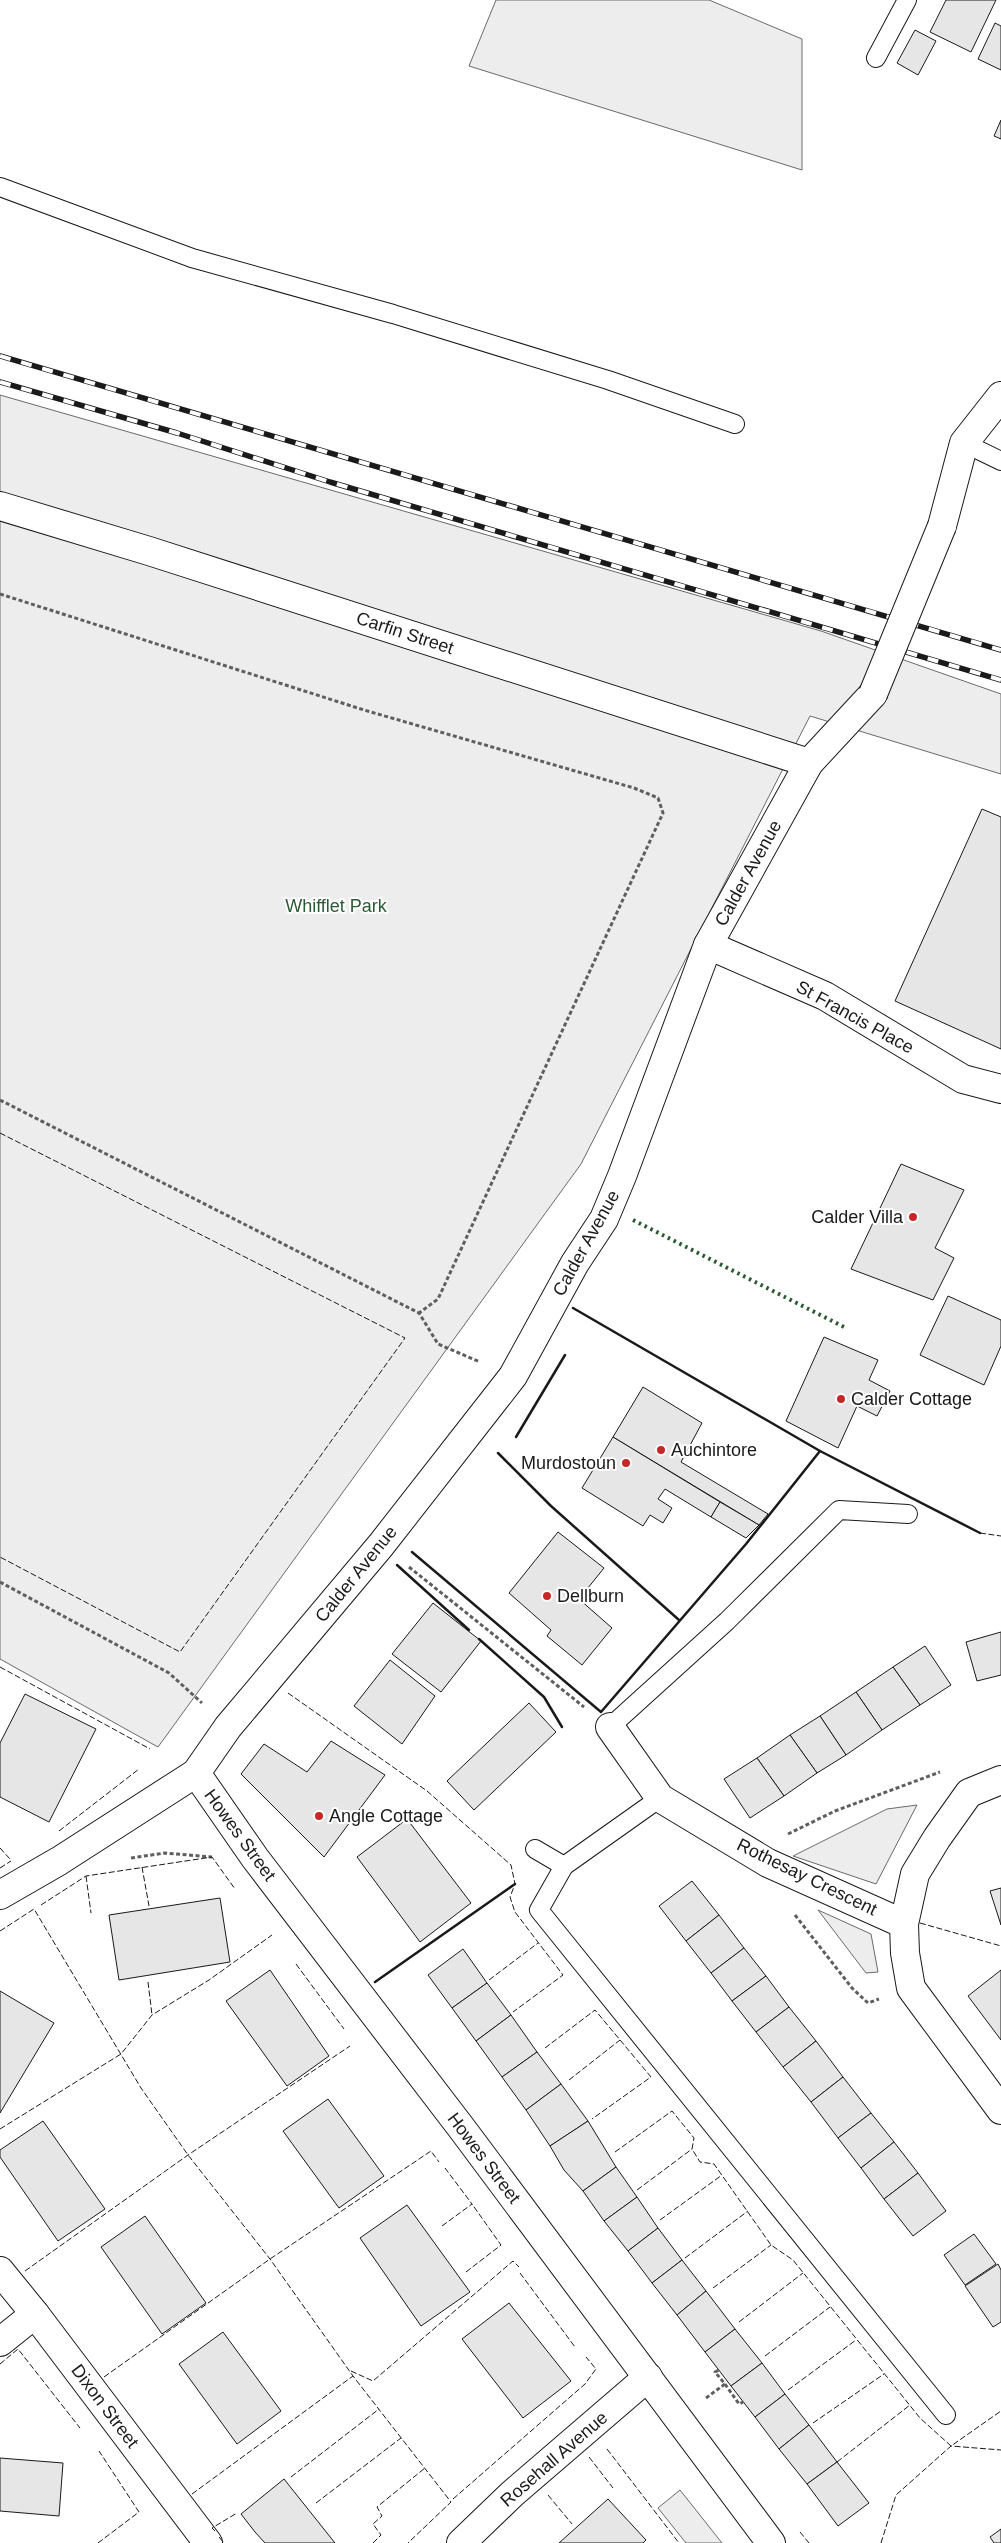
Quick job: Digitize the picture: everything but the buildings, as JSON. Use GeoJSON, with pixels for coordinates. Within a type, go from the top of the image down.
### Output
{"type":"FeatureCollection","features":[{"type":"Feature","properties":{"kind":"street","name":"Calder Avenue"},"geometry":{"type":"LineString","coordinates":[[0,1895],[59,1862],[196,1773],[228,1727],[381,1544],[513,1376],[575,1263],[604,1219],[622,1176],[708,945],[809,763],[873,694],[942,526],[964,443],[1001,396]]}},
{"type":"Feature","properties":{"kind":"street","name":"Carfin Street"},"geometry":{"type":"LineString","coordinates":[[0,506],[177,560],[809,763]]}},
{"type":"Feature","properties":{"kind":"street","name":"St Francis Place"},"geometry":{"type":"LineString","coordinates":[[708,945],[825,996],[963,1079],[1001,1089]]}},
{"type":"Feature","properties":{"kind":"street","name":"Rothesay Crescent"},"geometry":{"type":"LineString","coordinates":[[610,1727],[660,1798],[768,1862],[904,1924]]}},
{"type":"Feature","properties":{"kind":"street","name":"Howes Street"},"geometry":{"type":"LineString","coordinates":[[196,1773],[255,1858],[464,2130],[771,2543]]}},
{"type":"Feature","properties":{"kind":"street"},"geometry":{"type":"LineString","coordinates":[[996,1782],[969,1792],[937,1838],[915,1874],[904,1924],[905,1953],[910,1988],[1001,2110]]}},
{"type":"Feature","properties":{"kind":"street","name":"Dixon Street"},"geometry":{"type":"LineString","coordinates":[[0,2271],[35,2314],[208,2543]]}},
{"type":"Feature","properties":{"kind":"street"},"geometry":{"type":"LineString","coordinates":[[0,2342],[35,2314]]}},
{"type":"Feature","properties":{"kind":"street","name":"Rosehall Avenue"},"geometry":{"type":"LineString","coordinates":[[461,2543],[512,2494],[648,2377]]}},
{"type":"Feature","properties":{"kind":"lane"},"geometry":{"type":"LineString","coordinates":[[876,58],[907,0]]}},
{"type":"Feature","properties":{"kind":"lane"},"geometry":{"type":"LineString","coordinates":[[0,187],[192,258],[477,340],[608,380],[735,424]]}},
{"type":"Feature","properties":{"kind":"lane"},"geometry":{"type":"LineString","coordinates":[[964,443],[1001,461]]}},
{"type":"Feature","properties":{"kind":"lane"},"geometry":{"type":"LineString","coordinates":[[610,1727],[727,1621],[839,1510],[908,1514]]}},
{"type":"Feature","properties":{"kind":"lane"},"geometry":{"type":"LineString","coordinates":[[660,1798],[564,1866],[539,1910],[946,2415]]}},
{"type":"Feature","properties":{"kind":"lane"},"geometry":{"type":"LineString","coordinates":[[535,1849],[564,1866]]}},
{"type":"Feature","properties":{"kind":"path"},"geometry":{"type":"LineString","coordinates":[[0,594],[364,710],[634,788],[658,798],[663,813],[472,1227],[438,1299],[420,1313]]}},
{"type":"Feature","properties":{"kind":"path"},"geometry":{"type":"LineString","coordinates":[[0,1100],[420,1313],[438,1344],[513,1376]]}},
{"type":"Feature","properties":{"kind":"path"},"geometry":{"type":"LineString","coordinates":[[381,1544],[610,1727]]}},
{"type":"Feature","properties":{"kind":"path"},"geometry":{"type":"LineString","coordinates":[[0,1582],[168,1673],[228,1727]]}},
{"type":"Feature","properties":{"kind":"path"},"geometry":{"type":"LineString","coordinates":[[740,1846],[763,1846],[835,1811],[950,1769],[996,1782]]}},
{"type":"Feature","properties":{"kind":"path"},"geometry":{"type":"LineString","coordinates":[[127,1859],[165,1853],[224,1858],[236,1862],[255,1858]]}},
{"type":"Feature","properties":{"kind":"path"},"geometry":{"type":"LineString","coordinates":[[793,1912],[852,1988],[868,2003],[910,1988]]}},
{"type":"Feature","properties":{"kind":"path"},"geometry":{"type":"LineString","coordinates":[[725,2384],[739,2404],[743,2402]]}},
{"type":"Feature","properties":{"kind":"shaded area"},"geometry":{"type":"Polygon","coordinates":[[[496,0],[709,0],[802,39],[802,170],[469,66],[496,0]]]}},
{"type":"Feature","properties":{"kind":"shaded area","name":"Whifflet Park"},"geometry":{"type":"Polygon","coordinates":[[[0,395],[821,631],[1001,694],[1001,774],[810,716],[581,1164],[158,1747],[0,1659],[0,395]]]}},
{"type":"Feature","properties":{"kind":"shaded area"},"geometry":{"type":"Polygon","coordinates":[[[917,1805],[876,1884],[793,1856],[887,1809],[917,1805]]]}},
{"type":"Feature","properties":{"kind":"shaded area"},"geometry":{"type":"Polygon","coordinates":[[[818,1910],[871,1934],[878,1972],[866,1973],[818,1910]]]}},
{"type":"Feature","properties":{"kind":"shaded area"},"geometry":{"type":"Polygon","coordinates":[[[680,2490],[722,2543],[686,2543],[658,2508],[680,2490]]]}},
{"type":"Feature","properties":{"kind":"railway"},"geometry":{"type":"LineString","coordinates":[[0,356],[1001,650]]}},
{"type":"Feature","properties":{"kind":"railway"},"geometry":{"type":"LineString","coordinates":[[0,382],[177,433],[330,482],[1001,680]]}},
{"type":"Feature","properties":{"kind":"hedge"},"geometry":{"type":"LineString","coordinates":[[633,1220],[844,1327]]}},
{"type":"Feature","properties":{"kind":"fence"},"geometry":{"type":"LineString","coordinates":[[0,1133],[405,1338],[180,1652],[0,1557]]}},
{"type":"Feature","properties":{"kind":"fence"},"geometry":{"type":"LineString","coordinates":[[980,1533],[1001,1536]]}},
{"type":"Feature","properties":{"kind":"fence"},"geometry":{"type":"LineString","coordinates":[[0,1667],[150,1749]]}},
{"type":"Feature","properties":{"kind":"fence"},"geometry":{"type":"LineString","coordinates":[[288,1693],[427,1791],[511,1865],[515,1884],[510,1897],[515,1912],[563,1975],[513,2012]]}},
{"type":"Feature","properties":{"kind":"fence"},"geometry":{"type":"LineString","coordinates":[[59,1831],[139,1769]]}},
{"type":"Feature","properties":{"kind":"fence"},"geometry":{"type":"LineString","coordinates":[[0,1848],[10,1859]]}},
{"type":"Feature","properties":{"kind":"fence"},"geometry":{"type":"LineString","coordinates":[[41,1905],[86,1876],[212,1857],[235,1889]]}},
{"type":"Feature","properties":{"kind":"fence"},"geometry":{"type":"LineString","coordinates":[[0,1868],[11,1861]]}},
{"type":"Feature","properties":{"kind":"fence"},"geometry":{"type":"LineString","coordinates":[[142,1867],[149,1906]]}},
{"type":"Feature","properties":{"kind":"fence"},"geometry":{"type":"LineString","coordinates":[[86,1876],[91,1913]]}},
{"type":"Feature","properties":{"kind":"fence"},"geometry":{"type":"LineString","coordinates":[[0,1931],[34,1909],[141,2088],[188,2155],[270,2259],[353,2376],[451,2502],[408,2543]]}},
{"type":"Feature","properties":{"kind":"fence"},"geometry":{"type":"LineString","coordinates":[[920,1923],[1001,1946]]}},
{"type":"Feature","properties":{"kind":"fence"},"geometry":{"type":"LineString","coordinates":[[0,2129],[121,2054],[152,2015],[209,1980],[272,1935]]}},
{"type":"Feature","properties":{"kind":"fence"},"geometry":{"type":"LineString","coordinates":[[489,1980],[538,1943]]}},
{"type":"Feature","properties":{"kind":"fence"},"geometry":{"type":"LineString","coordinates":[[296,1964],[344,2029]]}},
{"type":"Feature","properties":{"kind":"fence"},"geometry":{"type":"LineString","coordinates":[[148,1982],[152,2015]]}},
{"type":"Feature","properties":{"kind":"fence"},"geometry":{"type":"LineString","coordinates":[[545,2048],[595,2010],[651,2077],[592,2119]]}},
{"type":"Feature","properties":{"kind":"fence"},"geometry":{"type":"LineString","coordinates":[[569,2080],[620,2040]]}},
{"type":"Feature","properties":{"kind":"fence"},"geometry":{"type":"LineString","coordinates":[[25,2271],[188,2155],[350,2046]]}},
{"type":"Feature","properties":{"kind":"fence"},"geometry":{"type":"LineString","coordinates":[[615,2152],[672,2111],[694,2138],[692,2149],[700,2162],[714,2164],[771,2245],[793,2260],[920,2418],[951,2446],[1001,2411]]}},
{"type":"Feature","properties":{"kind":"fence"},"geometry":{"type":"LineString","coordinates":[[637,2190],[692,2149]]}},
{"type":"Feature","properties":{"kind":"fence"},"geometry":{"type":"LineString","coordinates":[[104,2377],[270,2259],[431,2151],[439,2162]]}},
{"type":"Feature","properties":{"kind":"fence"},"geometry":{"type":"LineString","coordinates":[[442,2226],[472,2204],[445,2168]]}},
{"type":"Feature","properties":{"kind":"fence"},"geometry":{"type":"LineString","coordinates":[[660,2220],[722,2175]]}},
{"type":"Feature","properties":{"kind":"fence"},"geometry":{"type":"LineString","coordinates":[[466,2272],[501,2245],[472,2204]]}},
{"type":"Feature","properties":{"kind":"fence"},"geometry":{"type":"LineString","coordinates":[[685,2258],[748,2211]]}},
{"type":"Feature","properties":{"kind":"fence"},"geometry":{"type":"LineString","coordinates":[[713,2288],[771,2245]]}},
{"type":"Feature","properties":{"kind":"fence"},"geometry":{"type":"LineString","coordinates":[[351,2371],[373,2381],[513,2261],[519,2267]]}},
{"type":"Feature","properties":{"kind":"fence"},"geometry":{"type":"LineString","coordinates":[[520,2273],[575,2347]]}},
{"type":"Feature","properties":{"kind":"fence"},"geometry":{"type":"LineString","coordinates":[[739,2322],[803,2273]]}},
{"type":"Feature","properties":{"kind":"fence"},"geometry":{"type":"LineString","coordinates":[[765,2356],[830,2307]]}},
{"type":"Feature","properties":{"kind":"fence"},"geometry":{"type":"LineString","coordinates":[[788,2390],[856,2340]]}},
{"type":"Feature","properties":{"kind":"fence"},"geometry":{"type":"LineString","coordinates":[[0,2364],[18,2349],[80,2428]]}},
{"type":"Feature","properties":{"kind":"fence"},"geometry":{"type":"LineString","coordinates":[[453,2499],[585,2384],[596,2369],[586,2357]]}},
{"type":"Feature","properties":{"kind":"fence"},"geometry":{"type":"LineString","coordinates":[[813,2423],[884,2374]]}},
{"type":"Feature","properties":{"kind":"fence"},"geometry":{"type":"LineString","coordinates":[[192,2494],[353,2376]]}},
{"type":"Feature","properties":{"kind":"fence"},"geometry":{"type":"LineString","coordinates":[[837,2462],[910,2405]]}},
{"type":"Feature","properties":{"kind":"fence"},"geometry":{"type":"LineString","coordinates":[[291,2477],[379,2409]]}},
{"type":"Feature","properties":{"kind":"fence"},"geometry":{"type":"LineString","coordinates":[[316,2503],[401,2438]]}},
{"type":"Feature","properties":{"kind":"fence"},"geometry":{"type":"LineString","coordinates":[[881,2543],[896,2495],[951,2446],[1001,2450]]}},
{"type":"Feature","properties":{"kind":"fence"},"geometry":{"type":"LineString","coordinates":[[607,2449],[679,2543]]}},
{"type":"Feature","properties":{"kind":"fence"},"geometry":{"type":"LineString","coordinates":[[98,2543],[139,2512],[99,2451]]}},
{"type":"Feature","properties":{"kind":"fence"},"geometry":{"type":"LineString","coordinates":[[589,2457],[613,2488]]}},
{"type":"Feature","properties":{"kind":"fence"},"geometry":{"type":"LineString","coordinates":[[373,2543],[381,2535],[373,2524],[382,2516],[377,2507],[425,2468]]}},
{"type":"Feature","properties":{"kind":"fence"},"geometry":{"type":"LineString","coordinates":[[548,2495],[572,2524]]}},
{"type":"Feature","properties":{"kind":"fence"},"geometry":{"type":"LineString","coordinates":[[215,2531],[212,2528],[237,2513]]}},
{"type":"Feature","properties":{"kind":"fence"},"geometry":{"type":"LineString","coordinates":[[800,2532],[809,2543]]}},
{"type":"Feature","properties":{"kind":"fence"},"geometry":{"type":"LineString","coordinates":[[219,2537],[224,2543]]}},
{"type":"Feature","properties":{"kind":"wall"},"geometry":{"type":"LineString","coordinates":[[573,1308],[820,1451]]}},
{"type":"Feature","properties":{"kind":"wall"},"geometry":{"type":"LineString","coordinates":[[516,1437],[565,1355]]}},
{"type":"Feature","properties":{"kind":"wall"},"geometry":{"type":"LineString","coordinates":[[412,1552],[601,1712],[746,1544],[820,1451],[980,1533]]}},
{"type":"Feature","properties":{"kind":"wall"},"geometry":{"type":"LineString","coordinates":[[498,1453],[551,1506],[679,1620]]}},
{"type":"Feature","properties":{"kind":"wall"},"geometry":{"type":"LineString","coordinates":[[397,1565],[469,1630]]}},
{"type":"Feature","properties":{"kind":"wall"},"geometry":{"type":"LineString","coordinates":[[479,1639],[544,1697],[562,1727]]}},
{"type":"Feature","properties":{"kind":"wall"},"geometry":{"type":"LineString","coordinates":[[375,1982],[515,1884]]}},
{"type":"Feature","properties":{"kind":"place","name":"Calder Villa"},"geometry":{"type":"Point","coordinates":[913,1217]}},
{"type":"Feature","properties":{"kind":"place","name":"Calder Cottage"},"geometry":{"type":"Point","coordinates":[841,1399]}},
{"type":"Feature","properties":{"kind":"place","name":"Auchintore"},"geometry":{"type":"Point","coordinates":[661,1450]}},
{"type":"Feature","properties":{"kind":"place","name":"Murdostoun"},"geometry":{"type":"Point","coordinates":[626,1463]}},
{"type":"Feature","properties":{"kind":"place","name":"Dellburn"},"geometry":{"type":"Point","coordinates":[547,1596]}},
{"type":"Feature","properties":{"kind":"place","name":"Angle Cottage"},"geometry":{"type":"Point","coordinates":[319,1816]}}]}
